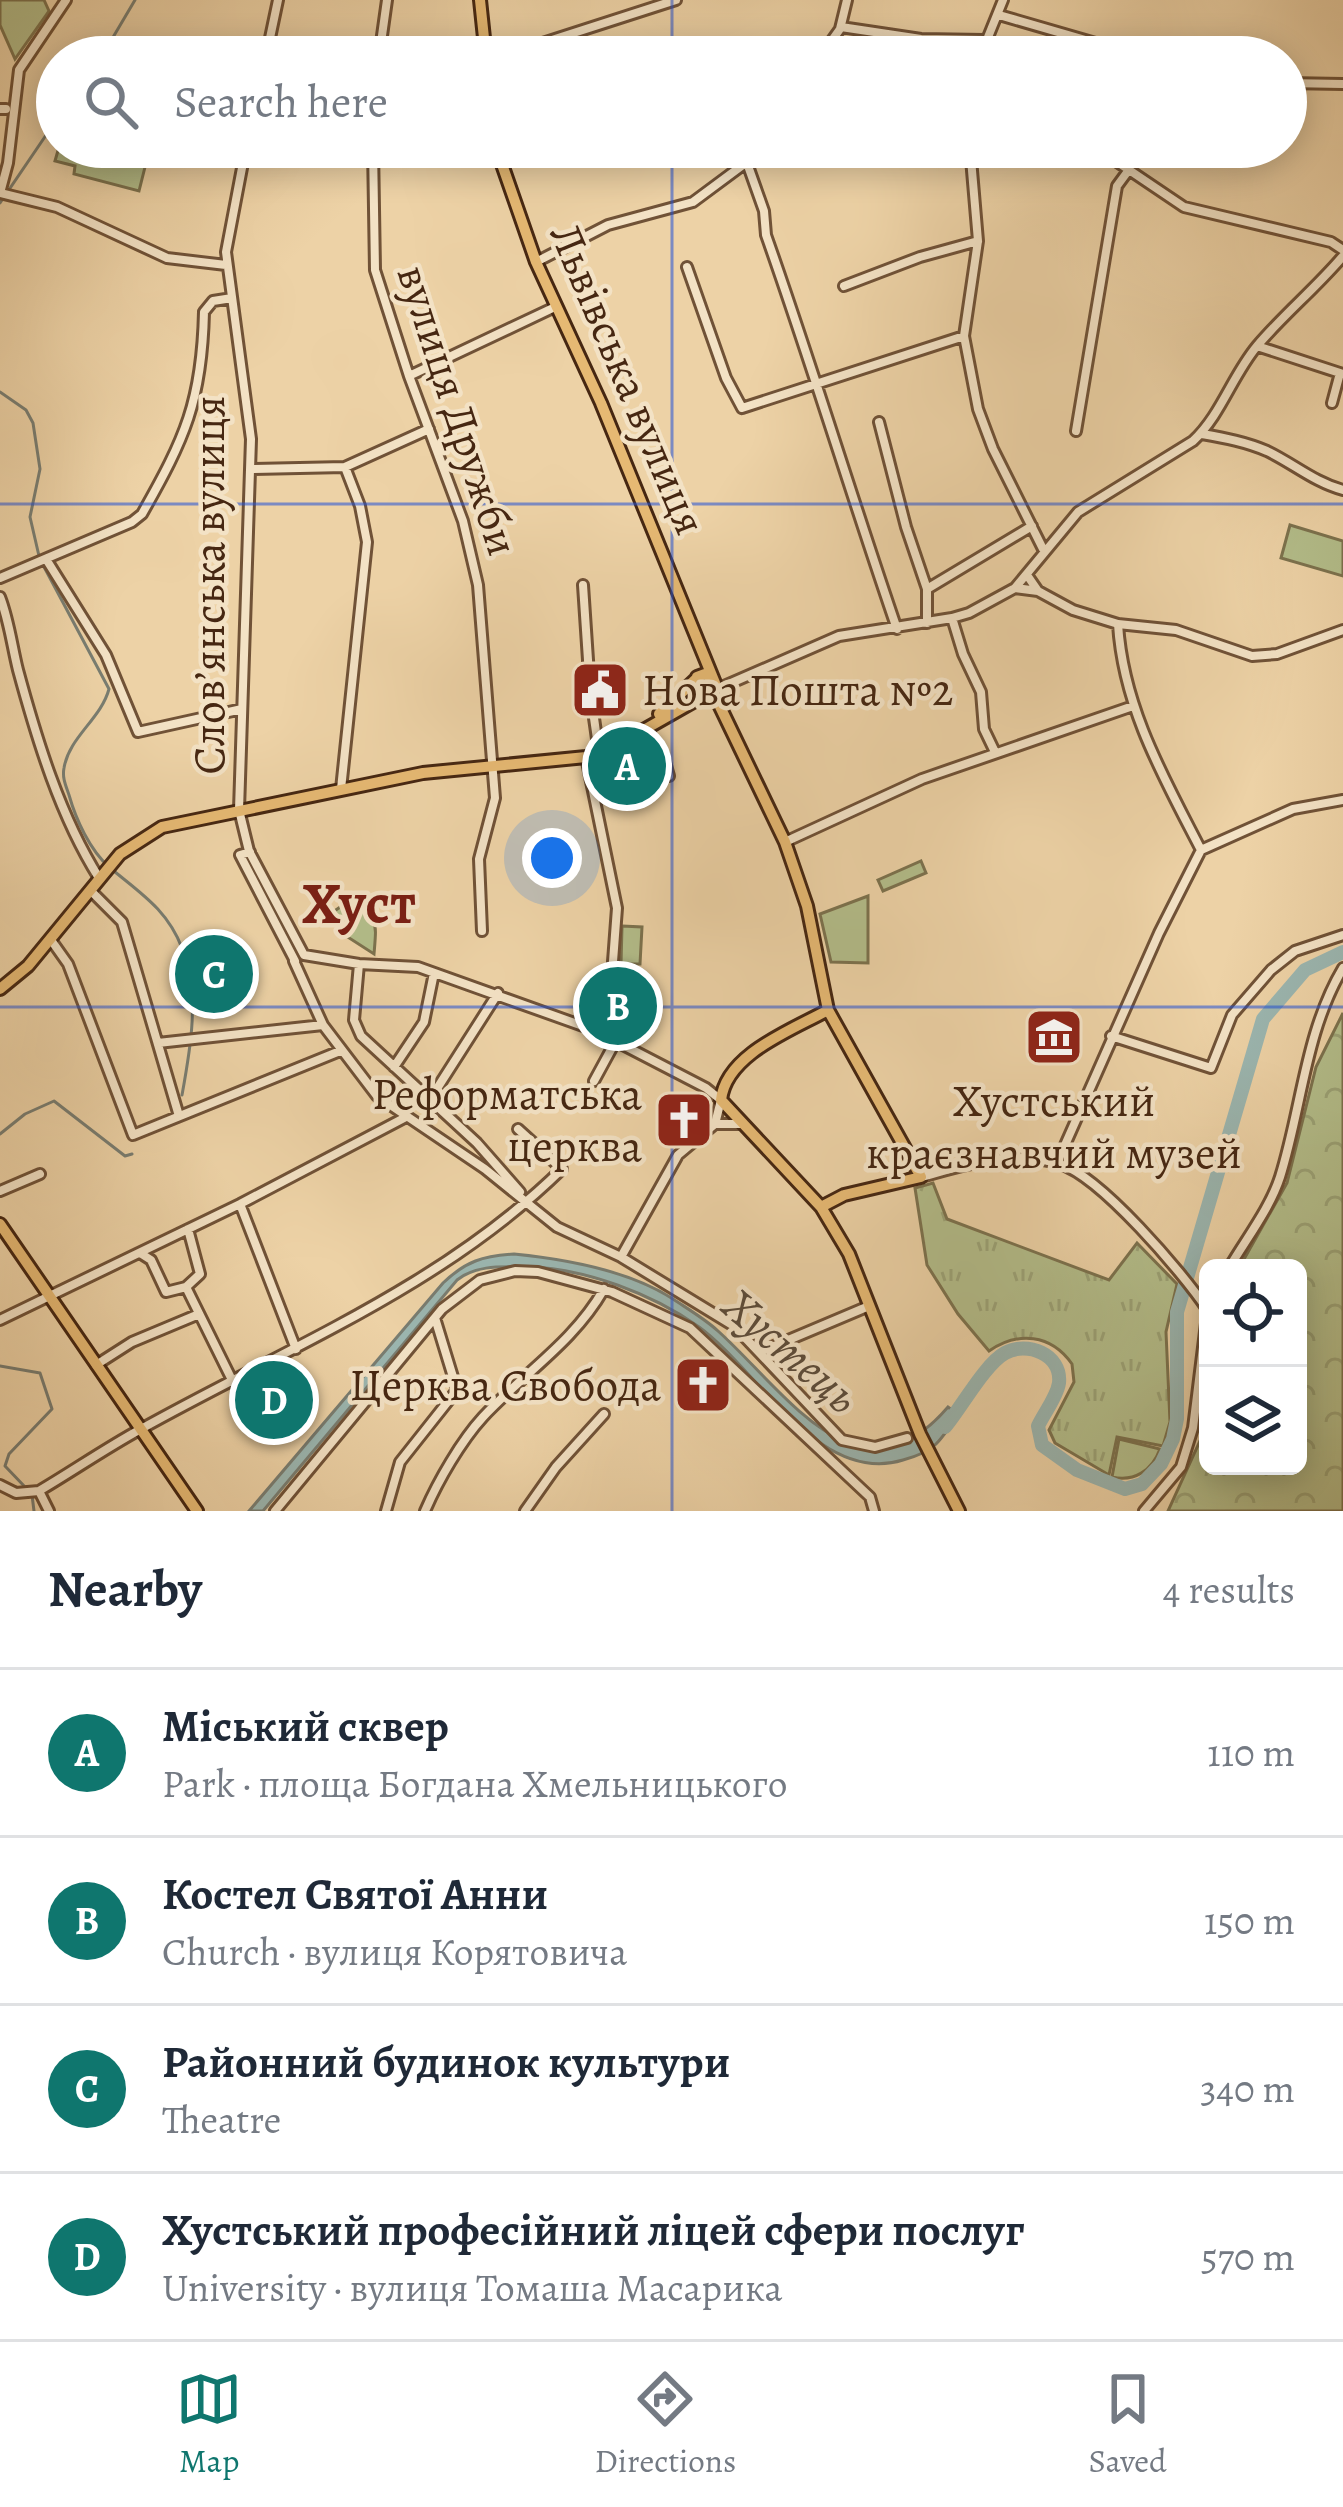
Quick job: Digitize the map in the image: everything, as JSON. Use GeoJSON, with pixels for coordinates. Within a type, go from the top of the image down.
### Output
{"type":"FeatureCollection","features":[{"type":"Feature","properties":{"kind":"main road"},"geometry":{"type":"LineString","coordinates":[[480,0],[484,36]]}},
{"type":"Feature","properties":{"kind":"main road","name":"Львівська вулиця"},"geometry":{"type":"LineString","coordinates":[[503,168],[536,262],[601,403],[697,639],[712,688]]}},
{"type":"Feature","properties":{"kind":"main road","name":"Львівська вулиця"},"geometry":{"type":"LineString","coordinates":[[696,678],[697,639]]}},
{"type":"Feature","properties":{"kind":"main road"},"geometry":{"type":"LineString","coordinates":[[644,729],[696,678],[699,689],[712,688]]}},
{"type":"Feature","properties":{"kind":"main road"},"geometry":{"type":"LineString","coordinates":[[0,989],[51,940],[105,869],[162,827],[341,789],[490,765],[586,757],[712,688]]}},
{"type":"Feature","properties":{"kind":"main road"},"geometry":{"type":"LineString","coordinates":[[712,688],[785,842],[809,916],[828,1010],[921,1177],[844,1195],[821,1207]]}},
{"type":"Feature","properties":{"kind":"main road"},"geometry":{"type":"LineString","coordinates":[[828,1010],[744,1060],[725,1080],[721,1100],[821,1207],[849,1253],[920,1434],[959,1511]]}},
{"type":"Feature","properties":{"kind":"main road"},"geometry":{"type":"LineString","coordinates":[[0,1225],[197,1511]]}},
{"type":"Feature","properties":{"kind":"street"},"geometry":{"type":"LineString","coordinates":[[42,36],[67,0]]}},
{"type":"Feature","properties":{"kind":"street"},"geometry":{"type":"LineString","coordinates":[[270,36],[278,0]]}},
{"type":"Feature","properties":{"kind":"street"},"geometry":{"type":"LineString","coordinates":[[382,36],[387,0]]}},
{"type":"Feature","properties":{"kind":"street"},"geometry":{"type":"LineString","coordinates":[[564,36],[676,0]]}},
{"type":"Feature","properties":{"kind":"street"},"geometry":{"type":"LineString","coordinates":[[835,36],[847,0]]}},
{"type":"Feature","properties":{"kind":"street"},"geometry":{"type":"LineString","coordinates":[[986,36],[1004,0]]}},
{"type":"Feature","properties":{"kind":"street"},"geometry":{"type":"LineString","coordinates":[[999,15],[1072,36]]}},
{"type":"Feature","properties":{"kind":"street"},"geometry":{"type":"LineString","coordinates":[[841,27],[901,36]]}},
{"type":"Feature","properties":{"kind":"street"},"geometry":{"type":"LineString","coordinates":[[36,45],[19,70],[0,193],[57,207],[167,258],[226,265]]}},
{"type":"Feature","properties":{"kind":"street"},"geometry":{"type":"LineString","coordinates":[[1307,83],[1343,84]]}},
{"type":"Feature","properties":{"kind":"street","name":"Словʼянська вулиця"},"geometry":{"type":"LineString","coordinates":[[242,168],[226,265],[248,400],[251,469],[239,811],[250,851]]}},
{"type":"Feature","properties":{"kind":"street","name":"вулиця Дружби"},"geometry":{"type":"LineString","coordinates":[[373,168],[375,270],[463,520],[478,585],[495,798],[477,875],[482,931]]}},
{"type":"Feature","properties":{"kind":"street"},"geometry":{"type":"LineString","coordinates":[[536,262],[608,225],[693,202],[740,168]]}},
{"type":"Feature","properties":{"kind":"street"},"geometry":{"type":"LineString","coordinates":[[749,168],[764,211],[766,235],[897,629]]}},
{"type":"Feature","properties":{"kind":"street"},"geometry":{"type":"LineString","coordinates":[[972,168],[978,241],[964,336],[977,409],[1043,549]]}},
{"type":"Feature","properties":{"kind":"street"},"geometry":{"type":"LineString","coordinates":[[712,688],[817,643],[952,618],[1015,588],[1078,512],[1201,434],[1257,346],[1343,253],[1331,242],[1184,207],[1124,168]]}},
{"type":"Feature","properties":{"kind":"street"},"geometry":{"type":"LineString","coordinates":[[1076,430],[1117,186],[1128,171]]}},
{"type":"Feature","properties":{"kind":"street"},"geometry":{"type":"LineString","coordinates":[[844,286],[978,241]]}},
{"type":"Feature","properties":{"kind":"street"},"geometry":{"type":"LineString","coordinates":[[687,267],[736,402],[746,408],[964,336]]}},
{"type":"Feature","properties":{"kind":"street"},"geometry":{"type":"LineString","coordinates":[[0,578],[142,514],[196,400],[204,312],[214,301],[232,298]]}},
{"type":"Feature","properties":{"kind":"street"},"geometry":{"type":"LineString","coordinates":[[409,376],[555,307]]}},
{"type":"Feature","properties":{"kind":"street"},"geometry":{"type":"LineString","coordinates":[[1257,346],[1341,374],[1332,403]]}},
{"type":"Feature","properties":{"kind":"street"},"geometry":{"type":"LineString","coordinates":[[879,422],[927,589],[927,623]]}},
{"type":"Feature","properties":{"kind":"street"},"geometry":{"type":"LineString","coordinates":[[251,469],[345,467],[429,429]]}},
{"type":"Feature","properties":{"kind":"street"},"geometry":{"type":"LineString","coordinates":[[1201,434],[1271,453],[1317,483],[1343,490]]}},
{"type":"Feature","properties":{"kind":"street"},"geometry":{"type":"LineString","coordinates":[[341,789],[367,542],[345,467]]}},
{"type":"Feature","properties":{"kind":"street"},"geometry":{"type":"LineString","coordinates":[[927,589],[1032,526]]}},
{"type":"Feature","properties":{"kind":"street"},"geometry":{"type":"LineString","coordinates":[[46,559],[106,655],[138,732],[242,710]]}},
{"type":"Feature","properties":{"kind":"street"},"geometry":{"type":"LineString","coordinates":[[1027,574],[1038,591]]}},
{"type":"Feature","properties":{"kind":"street"},"geometry":{"type":"LineString","coordinates":[[583,585],[599,753]]}},
{"type":"Feature","properties":{"kind":"street"},"geometry":{"type":"LineString","coordinates":[[1015,588],[1038,591],[1072,610],[1118,624],[1176,630],[1252,656],[1277,654],[1343,630]]}},
{"type":"Feature","properties":{"kind":"street"},"geometry":{"type":"LineString","coordinates":[[0,597],[25,692],[74,836],[105,869]]}},
{"type":"Feature","properties":{"kind":"street"},"geometry":{"type":"LineString","coordinates":[[952,618],[981,692],[984,729],[995,752]]}},
{"type":"Feature","properties":{"kind":"street"},"geometry":{"type":"LineString","coordinates":[[1118,624],[1119,652],[1133,706],[1201,850]]}},
{"type":"Feature","properties":{"kind":"street"},"geometry":{"type":"LineString","coordinates":[[785,842],[922,779],[1133,706]]}},
{"type":"Feature","properties":{"kind":"street"},"geometry":{"type":"LineString","coordinates":[[593,791],[669,776],[663,754],[644,729]]}},
{"type":"Feature","properties":{"kind":"street"},"geometry":{"type":"LineString","coordinates":[[586,757],[615,886],[617,926],[613,975],[594,1030]]}},
{"type":"Feature","properties":{"kind":"street"},"geometry":{"type":"LineString","coordinates":[[1057,1162],[1201,850],[1293,809],[1343,800]]}},
{"type":"Feature","properties":{"kind":"street"},"geometry":{"type":"LineString","coordinates":[[304,955],[250,851],[240,855],[337,1053],[377,1096],[557,1227],[621,1257],[734,1326],[842,1440],[875,1447],[907,1438]]}},
{"type":"Feature","properties":{"kind":"street"},"geometry":{"type":"LineString","coordinates":[[90,890],[122,922],[179,1116]]}},
{"type":"Feature","properties":{"kind":"street"},"geometry":{"type":"LineString","coordinates":[[1112,1036],[1211,1068],[1232,1015],[1271,970],[1294,951],[1343,935]]}},
{"type":"Feature","properties":{"kind":"street"},"geometry":{"type":"LineString","coordinates":[[51,940],[68,964],[133,1135],[337,1053]]}},
{"type":"Feature","properties":{"kind":"street"},"geometry":{"type":"LineString","coordinates":[[294,961],[304,955],[418,967],[498,993],[594,1030],[701,1084],[721,1100],[715,1124],[678,1155],[621,1257]]}},
{"type":"Feature","properties":{"kind":"street"},"geometry":{"type":"LineString","coordinates":[[359,964],[354,1020],[361,1036],[488,1155],[528,1203]]}},
{"type":"Feature","properties":{"kind":"street"},"geometry":{"type":"LineString","coordinates":[[1234,1259],[1279,1181],[1327,995],[1343,968]]}},
{"type":"Feature","properties":{"kind":"street"},"geometry":{"type":"LineString","coordinates":[[394,1067],[424,1022],[434,974]]}},
{"type":"Feature","properties":{"kind":"street"},"geometry":{"type":"LineString","coordinates":[[430,1098],[498,993]]}},
{"type":"Feature","properties":{"kind":"street"},"geometry":{"type":"LineString","coordinates":[[158,1043],[322,1025]]}},
{"type":"Feature","properties":{"kind":"street"},"geometry":{"type":"LineString","coordinates":[[594,1081],[613,1046]]}},
{"type":"Feature","properties":{"kind":"street"},"geometry":{"type":"LineString","coordinates":[[0,1320],[408,1116]]}},
{"type":"Feature","properties":{"kind":"street"},"geometry":{"type":"LineString","coordinates":[[715,1124],[742,1124]]}},
{"type":"Feature","properties":{"kind":"street"},"geometry":{"type":"LineString","coordinates":[[32,1493],[141,1429],[412,1285],[502,1225],[562,1169],[518,1129]]}},
{"type":"Feature","properties":{"kind":"street"},"geometry":{"type":"LineString","coordinates":[[921,1177],[992,1158],[1057,1162],[1096,1187],[1199,1297]]}},
{"type":"Feature","properties":{"kind":"street"},"geometry":{"type":"LineString","coordinates":[[0,1192],[40,1174]]}},
{"type":"Feature","properties":{"kind":"street"},"geometry":{"type":"LineString","coordinates":[[240,1204],[296,1349]]}},
{"type":"Feature","properties":{"kind":"street"},"geometry":{"type":"LineString","coordinates":[[140,1253],[151,1260],[166,1292],[186,1287],[200,1274],[188,1229]]}},
{"type":"Feature","properties":{"kind":"street"},"geometry":{"type":"LineString","coordinates":[[275,1511],[435,1318],[464,1290],[507,1272],[538,1272],[604,1289],[659,1311],[707,1341],[870,1497],[874,1511]]}},
{"type":"Feature","properties":{"kind":"street"},"geometry":{"type":"LineString","coordinates":[[186,1287],[233,1382]]}},
{"type":"Feature","properties":{"kind":"street"},"geometry":{"type":"LineString","coordinates":[[424,1511],[445,1470],[480,1420],[571,1337],[604,1289]]}},
{"type":"Feature","properties":{"kind":"street"},"geometry":{"type":"LineString","coordinates":[[760,1352],[871,1306]]}},
{"type":"Feature","properties":{"kind":"street"},"geometry":{"type":"LineString","coordinates":[[96,1364],[132,1342],[200,1314]]}},
{"type":"Feature","properties":{"kind":"street"},"geometry":{"type":"LineString","coordinates":[[386,1511],[396,1469],[457,1390],[435,1318]]}},
{"type":"Feature","properties":{"kind":"street"},"geometry":{"type":"LineString","coordinates":[[1144,1511],[1181,1467],[1193,1428],[1202,1367]]}},
{"type":"Feature","properties":{"kind":"street"},"geometry":{"type":"LineString","coordinates":[[525,1511],[604,1414]]}},
{"type":"Feature","properties":{"kind":"street"},"geometry":{"type":"LineString","coordinates":[[0,1485],[32,1493],[49,1511]]}},
{"type":"Feature","properties":{"kind":"green space"},"geometry":{"type":"Polygon","coordinates":[[[0,0],[44,0],[49,11],[15,59],[0,25],[0,0]]]}},
{"type":"Feature","properties":{"kind":"green space"},"geometry":{"type":"Polygon","coordinates":[[[75,168],[145,168],[139,191],[74,174],[75,168]]]}},
{"type":"Feature","properties":{"kind":"green space"},"geometry":{"type":"Polygon","coordinates":[[[1290,525],[1343,541],[1343,576],[1281,558],[1290,525]]]}},
{"type":"Feature","properties":{"kind":"green space"},"geometry":{"type":"Polygon","coordinates":[[[643,743],[660,758],[658,773],[600,784],[595,760],[643,743]]]}},
{"type":"Feature","properties":{"kind":"green space"},"geometry":{"type":"Polygon","coordinates":[[[921,861],[926,873],[883,891],[878,880],[921,861]]]}},
{"type":"Feature","properties":{"kind":"green space"},"geometry":{"type":"Polygon","coordinates":[[[868,896],[868,963],[831,962],[820,914],[868,896]]]}},
{"type":"Feature","properties":{"kind":"green space"},"geometry":{"type":"Polygon","coordinates":[[[349,901],[373,921],[374,954],[343,934],[330,914],[349,901]]]}},
{"type":"Feature","properties":{"kind":"green space"},"geometry":{"type":"Polygon","coordinates":[[[622,926],[642,927],[640,964],[621,964],[622,926]]]}},
{"type":"Feature","properties":{"kind":"green space"},"geometry":{"type":"Polygon","coordinates":[[[1343,1013],[1343,1511],[1168,1511],[1199,1443],[1199,1475],[1307,1475],[1307,1259],[1244,1259],[1287,1183],[1316,1067],[1343,1013]]]}},
{"type":"Feature","properties":{"kind":"green space"},"geometry":{"type":"Polygon","coordinates":[[[933,1183],[947,1219],[1109,1280],[1137,1243],[1177,1284],[1166,1332],[1170,1422],[1163,1446],[1117,1437],[1109,1475],[1055,1443],[1049,1430],[1074,1382],[1072,1364],[1054,1346],[1033,1339],[1011,1340],[989,1351],[958,1314],[927,1265],[915,1188],[933,1183]]]}},
{"type":"Feature","properties":{"kind":"green space"},"geometry":{"type":"Polygon","coordinates":[[[1119,1439],[1160,1449],[1141,1473],[1112,1477],[1119,1439]]]}},
{"type":"Feature","properties":{"kind":"water"},"geometry":{"type":"Polygon","coordinates":[[[514,1254],[596,1268],[656,1289],[713,1327],[797,1409],[825,1431],[854,1445],[884,1448],[915,1436],[948,1407],[959,1415],[936,1444],[912,1457],[873,1464],[844,1456],[792,1419],[699,1327],[661,1304],[572,1272],[491,1267],[457,1280],[263,1511],[249,1511],[443,1283],[475,1261],[514,1254]]]}},
{"type":"Feature","properties":{"kind":"waterway"},"geometry":{"type":"LineString","coordinates":[[114,36],[135,0]]}},
{"type":"Feature","properties":{"kind":"waterway"},"geometry":{"type":"LineString","coordinates":[[0,203],[36,150]]}},
{"type":"Feature","properties":{"kind":"waterway"},"geometry":{"type":"LineString","coordinates":[[0,392],[26,410],[33,423],[40,469],[30,517],[39,556]]}},
{"type":"Feature","properties":{"kind":"waterway"},"geometry":{"type":"LineString","coordinates":[[43,565],[109,689],[67,757],[64,775],[72,805],[102,860],[169,923],[188,966],[192,1021],[182,1095]]}},
{"type":"Feature","properties":{"kind":"waterway","name":"Хустець"},"geometry":{"type":"LineString","coordinates":[[945,1427],[997,1359],[1014,1350],[1033,1350],[1055,1364],[1059,1383],[1038,1426],[1042,1445],[1077,1470],[1125,1489],[1142,1484],[1161,1464],[1177,1419],[1177,1312],[1263,1019],[1305,970],[1343,952]]}},
{"type":"Feature","properties":{"kind":"waterway"},"geometry":{"type":"LineString","coordinates":[[0,1134],[25,1114],[54,1101],[125,1156],[132,1154]]}},
{"type":"Feature","properties":{"kind":"waterway"},"geometry":{"type":"LineString","coordinates":[[0,1366],[40,1373],[52,1409],[9,1454],[5,1466],[26,1488]]}},
{"type":"Feature","properties":{"kind":"waterway"},"geometry":{"type":"LineString","coordinates":[[32,1495],[34,1511]]}},
{"type":"Feature","properties":{"kind":"place","name":"Нова Пошта №2"},"geometry":{"type":"Point","coordinates":[600,690]}},
{"type":"Feature","properties":{"kind":"place","name":"Міський сквер"},"geometry":{"type":"Point","coordinates":[627,766]}},
{"type":"Feature","properties":{"kind":"place","name":"Районний будинок культури"},"geometry":{"type":"Point","coordinates":[214,974]}},
{"type":"Feature","properties":{"kind":"place","name":"Костел Святої Анни"},"geometry":{"type":"Point","coordinates":[618,1006]}},
{"type":"Feature","properties":{"kind":"place","name":"Хустський краєзнавчий музей"},"geometry":{"type":"Point","coordinates":[1054,1037]}},
{"type":"Feature","properties":{"kind":"place","name":"Реформатська церква"},"geometry":{"type":"Point","coordinates":[684,1120]}},
{"type":"Feature","properties":{"kind":"place","name":"Церква Свобода"},"geometry":{"type":"Point","coordinates":[703,1385]}},
{"type":"Feature","properties":{"kind":"place","name":"Хустський професійний ліцей сфери послуг"},"geometry":{"type":"Point","coordinates":[274,1400]}},
{"type":"Feature","properties":{"kind":"district","name":"Хуст"},"geometry":{"type":"Point","coordinates":[359,903]}}]}
